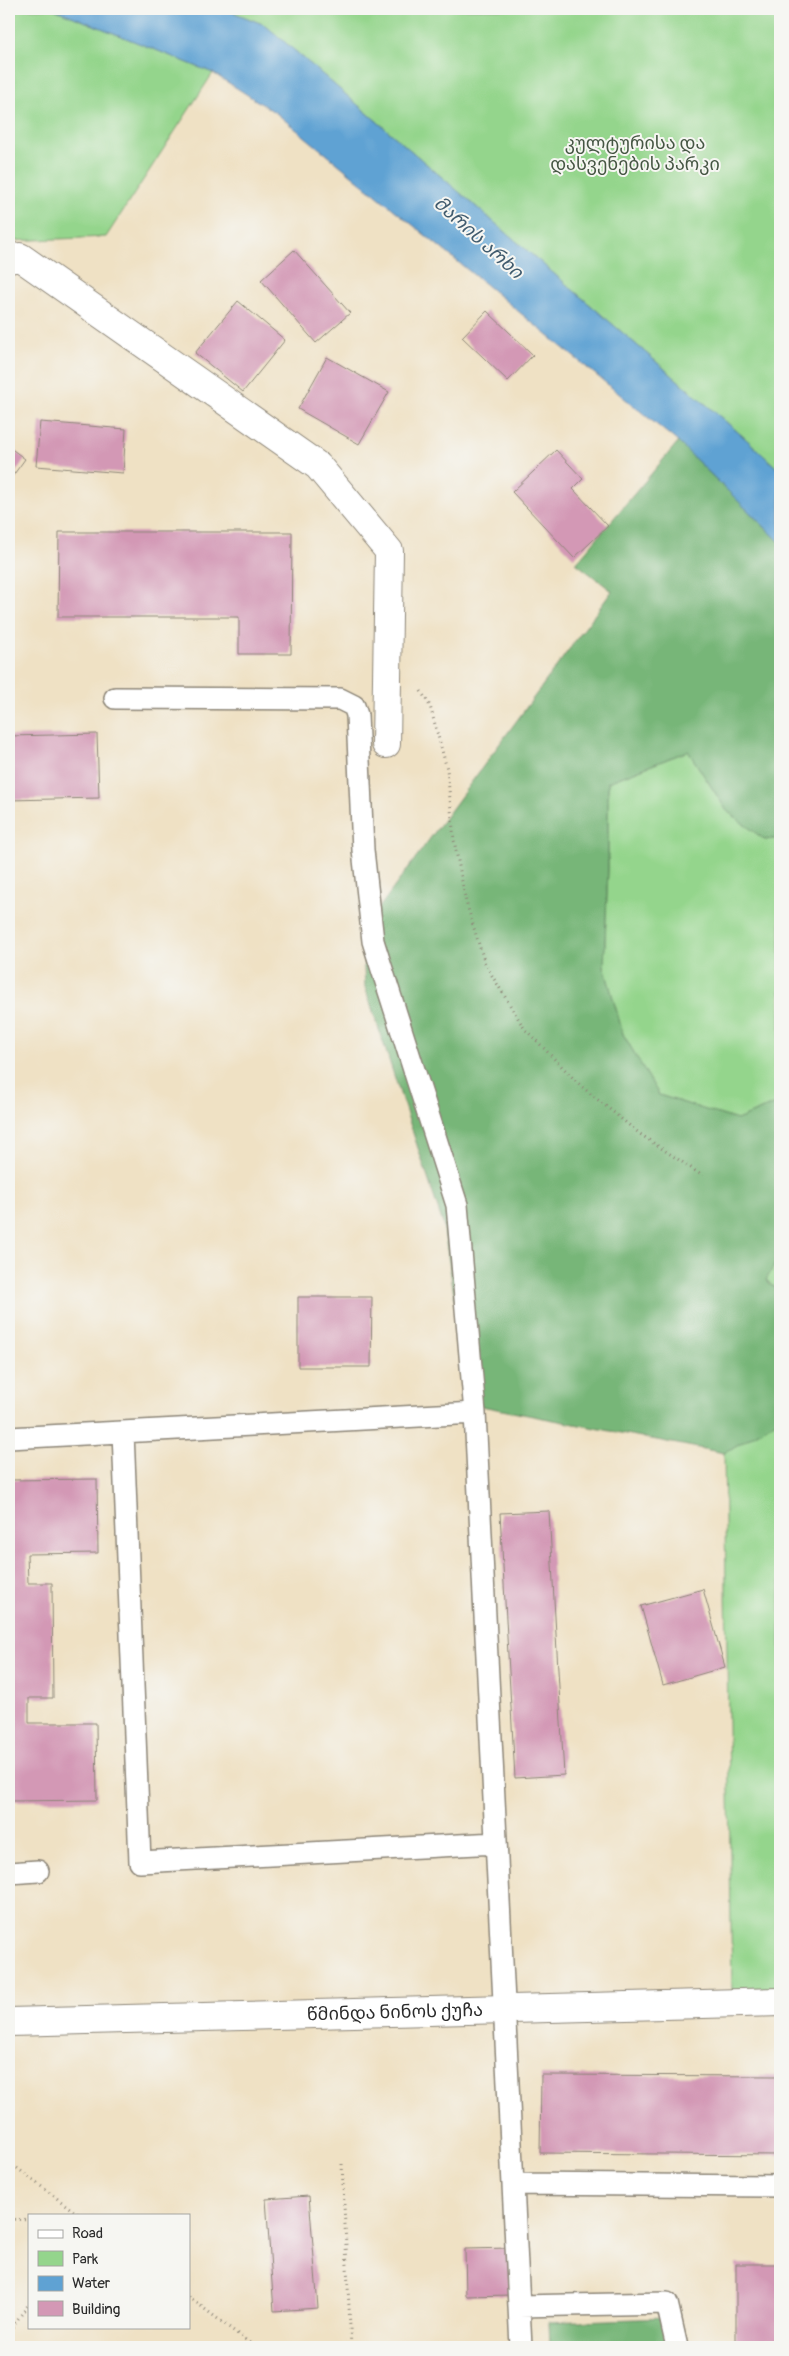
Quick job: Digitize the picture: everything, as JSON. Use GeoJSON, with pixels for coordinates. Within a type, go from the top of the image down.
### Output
{"type":"FeatureCollection","features":[{"type":"Feature","properties":{"kind":"street"},"geometry":{"type":"LineString","coordinates":[[9,259],[20,257],[318,466],[389,551],[386,744]]}},
{"type":"Feature","properties":{"kind":"street","name":"წმინდა ნინოს ქუჩა"},"geometry":{"type":"LineString","coordinates":[[9,2022],[780,2002]]}},
{"type":"Feature","properties":{"kind":"lane"},"geometry":{"type":"LineString","coordinates":[[115,698],[340,699],[354,706],[363,850],[374,941],[457,1205],[475,1414],[521,2347]]}},
{"type":"Feature","properties":{"kind":"lane"},"geometry":{"type":"LineString","coordinates":[[9,1438],[475,1414]]}},
{"type":"Feature","properties":{"kind":"lane"},"geometry":{"type":"LineString","coordinates":[[123,1432],[140,1862],[496,1843]]}},
{"type":"Feature","properties":{"kind":"lane"},"geometry":{"type":"LineString","coordinates":[[9,1873],[38,1871]]}},
{"type":"Feature","properties":{"kind":"lane"},"geometry":{"type":"LineString","coordinates":[[513,2184],[780,2186]]}},
{"type":"Feature","properties":{"kind":"lane"},"geometry":{"type":"LineString","coordinates":[[519,2306],[668,2303],[677,2347]]}},
{"type":"Feature","properties":{"kind":"path"},"geometry":{"type":"LineString","coordinates":[[388,648],[403,661],[430,706],[447,769],[454,840],[466,902],[485,964],[524,1028],[581,1086],[640,1134],[703,1176]]}},
{"type":"Feature","properties":{"kind":"path"},"geometry":{"type":"LineString","coordinates":[[9,2162],[78,2214]]}},
{"type":"Feature","properties":{"kind":"path"},"geometry":{"type":"LineString","coordinates":[[342,2164],[351,2347]]}},
{"type":"Feature","properties":{"kind":"path"},"geometry":{"type":"LineString","coordinates":[[9,2219],[28,2220]]}},
{"type":"Feature","properties":{"kind":"path"},"geometry":{"type":"LineString","coordinates":[[190,2298],[255,2347]]}},
{"type":"Feature","properties":{"kind":"path"},"geometry":{"type":"LineString","coordinates":[[10,2328],[28,2305]]}},
{"type":"Feature","properties":{"kind":"green space"},"geometry":{"type":"Polygon","coordinates":[[[9,9],[54,9],[213,73],[106,237],[9,241],[9,9]]]}},
{"type":"Feature","properties":{"kind":"green space","name":"კულტურისა და დასვენების პარკი"},"geometry":{"type":"Polygon","coordinates":[[[225,9],[780,9],[780,471],[746,439],[265,25],[225,9]]]}},
{"type":"Feature","properties":{"kind":"green space"},"geometry":{"type":"Polygon","coordinates":[[[678,442],[780,542],[780,838],[765,840],[727,811],[688,751],[608,782],[608,869],[604,966],[623,1034],[659,1095],[737,1120],[780,1102],[780,1255],[766,1280],[780,1292],[780,1419],[724,1453],[471,1404],[443,1224],[365,987],[362,931],[612,591],[576,563],[678,442]]]}},
{"type":"Feature","properties":{"kind":"green space"},"geometry":{"type":"Polygon","coordinates":[[[688,751],[727,811],[765,840],[780,838],[780,1102],[737,1120],[659,1095],[623,1034],[604,966],[608,869],[608,782],[688,751]]]}},
{"type":"Feature","properties":{"kind":"green space"},"geometry":{"type":"Polygon","coordinates":[[[780,1255],[780,1292],[766,1280],[780,1255]]]}},
{"type":"Feature","properties":{"kind":"green space"},"geometry":{"type":"Polygon","coordinates":[[[780,1419],[780,1991],[732,1991],[724,1453],[780,1419]]]}},
{"type":"Feature","properties":{"kind":"green space"},"geometry":{"type":"Polygon","coordinates":[[[668,2318],[669,2347],[550,2347],[549,2322],[668,2318]]]}},
{"type":"Feature","properties":{"kind":"water","name":"მარის არხი"},"geometry":{"type":"Polygon","coordinates":[[[54,9],[225,9],[265,25],[746,439],[780,471],[780,542],[678,442],[276,113],[213,73],[54,9]]]}},
{"type":"Feature","properties":{"kind":"building"},"geometry":{"type":"Polygon","coordinates":[[[294,250],[350,313],[316,343],[261,280],[294,250]]]}},
{"type":"Feature","properties":{"kind":"building"},"geometry":{"type":"Polygon","coordinates":[[[238,301],[285,340],[243,392],[195,353],[238,301]]]}},
{"type":"Feature","properties":{"kind":"building"},"geometry":{"type":"Polygon","coordinates":[[[487,311],[533,355],[508,381],[462,337],[487,311]]]}},
{"type":"Feature","properties":{"kind":"building"},"geometry":{"type":"Polygon","coordinates":[[[327,357],[389,392],[359,444],[298,409],[327,357]]]}},
{"type":"Feature","properties":{"kind":"building"},"geometry":{"type":"Polygon","coordinates":[[[40,422],[126,429],[123,473],[36,466],[40,422]]]}},
{"type":"Feature","properties":{"kind":"building"},"geometry":{"type":"Polygon","coordinates":[[[9,447],[25,459],[9,481],[9,447]]]}},
{"type":"Feature","properties":{"kind":"building"},"geometry":{"type":"Polygon","coordinates":[[[556,450],[583,479],[573,489],[608,526],[574,558],[512,492],[556,450]]]}},
{"type":"Feature","properties":{"kind":"building"},"geometry":{"type":"Polygon","coordinates":[[[59,532],[292,532],[291,654],[239,654],[239,617],[58,617],[59,532]]]}},
{"type":"Feature","properties":{"kind":"building"},"geometry":{"type":"Polygon","coordinates":[[[97,734],[99,798],[9,800],[9,736],[97,734]]]}},
{"type":"Feature","properties":{"kind":"building"},"geometry":{"type":"Polygon","coordinates":[[[298,1297],[372,1297],[371,1367],[298,1367],[298,1297]]]}},
{"type":"Feature","properties":{"kind":"building"},"geometry":{"type":"Polygon","coordinates":[[[97,1479],[98,1553],[27,1554],[28,1583],[52,1583],[53,1698],[29,1698],[29,1723],[96,1723],[97,1800],[9,1801],[9,1480],[97,1479]]]}},
{"type":"Feature","properties":{"kind":"building"},"geometry":{"type":"Polygon","coordinates":[[[549,1511],[564,1775],[515,1778],[500,1513],[549,1511]]]}},
{"type":"Feature","properties":{"kind":"building"},"geometry":{"type":"Polygon","coordinates":[[[703,1589],[725,1667],[663,1685],[641,1606],[703,1589]]]}},
{"type":"Feature","properties":{"kind":"building"},"geometry":{"type":"Polygon","coordinates":[[[541,2075],[780,2076],[780,2155],[540,2153],[541,2075]]]}},
{"type":"Feature","properties":{"kind":"building"},"geometry":{"type":"Polygon","coordinates":[[[309,2196],[318,2308],[274,2311],[266,2199],[309,2196]]]}},
{"type":"Feature","properties":{"kind":"building"},"geometry":{"type":"Polygon","coordinates":[[[511,2248],[512,2295],[466,2296],[465,2249],[511,2248]]]}},
{"type":"Feature","properties":{"kind":"building"},"geometry":{"type":"Polygon","coordinates":[[[736,2264],[780,2264],[780,2347],[736,2347],[736,2264]]]}}]}
